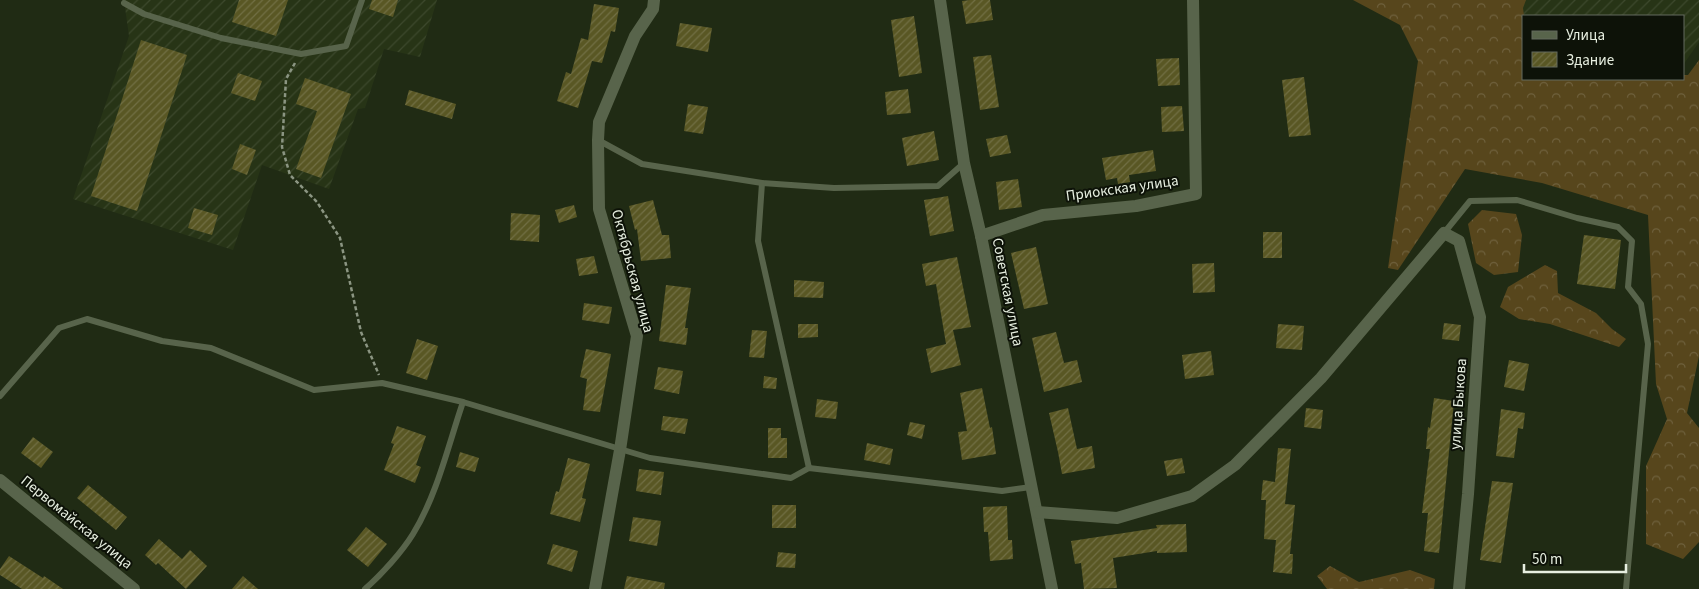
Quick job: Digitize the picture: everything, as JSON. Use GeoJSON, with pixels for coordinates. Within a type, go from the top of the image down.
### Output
{"type":"FeatureCollection","features":[{"type":"Feature","properties":{"kind":"street","name":"Октябрьская улица"},"geometry":{"type":"LineString","coordinates":[[595,589],[620,450],[637,336],[600,209],[599,122],[635,36],[653,9],[654,0]]}},
{"type":"Feature","properties":{"kind":"street","name":"Советская улица"},"geometry":{"type":"LineString","coordinates":[[940,0],[964,163],[981,236],[1052,589]]}},
{"type":"Feature","properties":{"kind":"street","name":"Приокская улица"},"geometry":{"type":"LineString","coordinates":[[981,236],[1044,215],[1136,206],[1196,194],[1193,0]]}},
{"type":"Feature","properties":{"kind":"street"},"geometry":{"type":"LineString","coordinates":[[1038,512],[1117,518],[1192,496],[1235,465],[1321,378],[1444,233]]}},
{"type":"Feature","properties":{"kind":"street","name":"улица Быкова"},"geometry":{"type":"LineString","coordinates":[[1444,233],[1459,241],[1480,317],[1468,494],[1459,589]]}},
{"type":"Feature","properties":{"kind":"street","name":"Первомайская улица"},"geometry":{"type":"LineString","coordinates":[[0,480],[134,589]]}},
{"type":"Feature","properties":{"kind":"lane"},"geometry":{"type":"LineString","coordinates":[[124,2],[144,14],[221,38],[301,54],[346,46],[362,0]]}},
{"type":"Feature","properties":{"kind":"lane"},"geometry":{"type":"LineString","coordinates":[[598,140],[642,164],[762,183],[834,188],[938,186],[964,163]]}},
{"type":"Feature","properties":{"kind":"lane"},"geometry":{"type":"LineString","coordinates":[[762,183],[758,241],[809,468]]}},
{"type":"Feature","properties":{"kind":"lane"},"geometry":{"type":"LineString","coordinates":[[1444,233],[1470,202],[1517,200],[1577,218],[1618,227],[1632,241],[1628,287],[1641,304],[1648,344],[1626,589]]}},
{"type":"Feature","properties":{"kind":"lane"},"geometry":{"type":"LineString","coordinates":[[0,396],[59,328],[87,319],[162,341],[211,348],[314,390],[382,383],[462,402],[595,440],[620,450],[650,458],[791,478],[809,468],[1002,491],[1031,487]]}},
{"type":"Feature","properties":{"kind":"lane"},"geometry":{"type":"LineString","coordinates":[[365,589],[377,578],[412,535],[431,498],[462,402]]}},
{"type":"Feature","properties":{"kind":"path"},"geometry":{"type":"LineString","coordinates":[[301,54],[286,78],[282,147],[290,175],[317,202],[340,238],[360,332],[382,383]]}},
{"type":"Feature","properties":{"kind":"shaded area"},"geometry":{"type":"Polygon","coordinates":[[[124,0],[437,0],[420,57],[384,49],[365,108],[358,109],[329,189],[262,165],[233,250],[73,199],[129,36],[124,0]]]}},
{"type":"Feature","properties":{"kind":"shaded area"},"geometry":{"type":"Polygon","coordinates":[[[1422,0],[1699,0],[1699,42],[1684,64],[1684,15],[1522,16],[1422,0]]]}},
{"type":"Feature","properties":{"kind":"green space"},"geometry":{"type":"Polygon","coordinates":[[[1353,0],[1526,0],[1523,8],[1524,15],[1522,15],[1522,80],[1684,80],[1684,75],[1688,75],[1699,60],[1699,356],[1687,413],[1699,428],[1699,542],[1683,559],[1646,544],[1646,466],[1667,419],[1656,384],[1648,215],[1542,183],[1465,169],[1398,270],[1388,268],[1418,61],[1400,25],[1353,0]]]}},
{"type":"Feature","properties":{"kind":"green space"},"geometry":{"type":"Polygon","coordinates":[[[1482,210],[1516,214],[1522,235],[1518,272],[1494,275],[1476,263],[1468,224],[1482,210]]]}},
{"type":"Feature","properties":{"kind":"green space"},"geometry":{"type":"Polygon","coordinates":[[[1545,265],[1557,271],[1558,293],[1596,313],[1612,329],[1626,339],[1619,347],[1550,324],[1519,319],[1500,307],[1508,287],[1545,265]]]}},
{"type":"Feature","properties":{"kind":"green space"},"geometry":{"type":"Polygon","coordinates":[[[1330,566],[1359,582],[1410,570],[1435,579],[1434,589],[1327,589],[1317,576],[1330,566]]]}},
{"type":"Feature","properties":{"kind":"building"},"geometry":{"type":"Polygon","coordinates":[[[239,0],[288,0],[276,36],[232,22],[239,0]]]}},
{"type":"Feature","properties":{"kind":"building"},"geometry":{"type":"Polygon","coordinates":[[[372,0],[398,0],[393,17],[369,9],[372,0]]]}},
{"type":"Feature","properties":{"kind":"building"},"geometry":{"type":"Polygon","coordinates":[[[990,0],[993,20],[966,24],[962,1],[990,0]]]}},
{"type":"Feature","properties":{"kind":"building"},"geometry":{"type":"Polygon","coordinates":[[[594,4],[619,8],[615,32],[611,31],[602,63],[592,61],[578,108],[557,101],[566,72],[571,74],[581,38],[588,40],[594,4]]]}},
{"type":"Feature","properties":{"kind":"building"},"geometry":{"type":"Polygon","coordinates":[[[914,16],[922,73],[899,77],[891,20],[914,16]]]}},
{"type":"Feature","properties":{"kind":"building"},"geometry":{"type":"Polygon","coordinates":[[[680,23],[712,28],[708,52],[676,46],[680,23]]]}},
{"type":"Feature","properties":{"kind":"building"},"geometry":{"type":"Polygon","coordinates":[[[141,40],[187,55],[137,211],[91,196],[141,40]]]}},
{"type":"Feature","properties":{"kind":"building"},"geometry":{"type":"Polygon","coordinates":[[[991,55],[999,107],[980,110],[973,57],[991,55]]]}},
{"type":"Feature","properties":{"kind":"building"},"geometry":{"type":"Polygon","coordinates":[[[1179,58],[1180,85],[1158,86],[1156,59],[1179,58]]]}},
{"type":"Feature","properties":{"kind":"building"},"geometry":{"type":"Polygon","coordinates":[[[238,73],[262,81],[255,101],[231,93],[238,73]]]}},
{"type":"Feature","properties":{"kind":"building"},"geometry":{"type":"Polygon","coordinates":[[[1304,77],[1311,135],[1289,137],[1282,80],[1304,77]]]}},
{"type":"Feature","properties":{"kind":"building"},"geometry":{"type":"Polygon","coordinates":[[[305,78],[351,94],[321,178],[296,169],[317,111],[296,104],[305,78]]]}},
{"type":"Feature","properties":{"kind":"building"},"geometry":{"type":"Polygon","coordinates":[[[908,89],[911,113],[887,115],[885,92],[908,89]]]}},
{"type":"Feature","properties":{"kind":"building"},"geometry":{"type":"Polygon","coordinates":[[[409,90],[456,104],[452,119],[405,105],[409,90]]]}},
{"type":"Feature","properties":{"kind":"building"},"geometry":{"type":"Polygon","coordinates":[[[688,104],[708,107],[703,134],[684,131],[688,104]]]}},
{"type":"Feature","properties":{"kind":"building"},"geometry":{"type":"Polygon","coordinates":[[[1182,106],[1184,131],[1162,132],[1161,107],[1182,106]]]}},
{"type":"Feature","properties":{"kind":"building"},"geometry":{"type":"Polygon","coordinates":[[[934,131],[939,160],[907,166],[902,138],[934,131]]]}},
{"type":"Feature","properties":{"kind":"building"},"geometry":{"type":"Polygon","coordinates":[[[1007,135],[1011,153],[990,157],[986,139],[1007,135]]]}},
{"type":"Feature","properties":{"kind":"building"},"geometry":{"type":"Polygon","coordinates":[[[240,144],[256,150],[247,175],[232,169],[240,144]]]}},
{"type":"Feature","properties":{"kind":"building"},"geometry":{"type":"Polygon","coordinates":[[[1153,150],[1156,171],[1129,175],[1130,182],[1118,184],[1117,178],[1106,180],[1102,158],[1153,150]]]}},
{"type":"Feature","properties":{"kind":"building"},"geometry":{"type":"Polygon","coordinates":[[[1018,179],[1022,207],[999,210],[996,182],[1018,179]]]}},
{"type":"Feature","properties":{"kind":"building"},"geometry":{"type":"Polygon","coordinates":[[[948,196],[954,231],[930,236],[924,200],[948,196]]]}},
{"type":"Feature","properties":{"kind":"building"},"geometry":{"type":"Polygon","coordinates":[[[653,200],[662,235],[669,235],[671,258],[641,261],[637,229],[635,230],[629,206],[653,200]]]}},
{"type":"Feature","properties":{"kind":"building"},"geometry":{"type":"Polygon","coordinates":[[[574,205],[577,217],[559,223],[555,210],[574,205]]]}},
{"type":"Feature","properties":{"kind":"building"},"geometry":{"type":"Polygon","coordinates":[[[194,208],[218,215],[212,235],[188,228],[194,208]]]}},
{"type":"Feature","properties":{"kind":"building"},"geometry":{"type":"Polygon","coordinates":[[[511,213],[540,215],[539,242],[510,240],[511,213]]]}},
{"type":"Feature","properties":{"kind":"building"},"geometry":{"type":"Polygon","coordinates":[[[1263,232],[1282,232],[1282,258],[1263,258],[1263,232]]]}},
{"type":"Feature","properties":{"kind":"building"},"geometry":{"type":"Polygon","coordinates":[[[1584,235],[1621,240],[1615,289],[1577,284],[1584,235]]]}},
{"type":"Feature","properties":{"kind":"building"},"geometry":{"type":"Polygon","coordinates":[[[1036,247],[1048,304],[1024,309],[1011,253],[1036,247]]]}},
{"type":"Feature","properties":{"kind":"building"},"geometry":{"type":"Polygon","coordinates":[[[594,256],[598,273],[579,276],[576,259],[594,256]]]}},
{"type":"Feature","properties":{"kind":"building"},"geometry":{"type":"Polygon","coordinates":[[[957,257],[971,327],[953,330],[961,365],[931,373],[926,349],[946,344],[936,284],[926,286],[922,264],[957,257]]]}},
{"type":"Feature","properties":{"kind":"building"},"geometry":{"type":"Polygon","coordinates":[[[1214,263],[1215,292],[1193,293],[1192,264],[1214,263]]]}},
{"type":"Feature","properties":{"kind":"building"},"geometry":{"type":"Polygon","coordinates":[[[794,280],[824,282],[823,298],[794,297],[794,280]]]}},
{"type":"Feature","properties":{"kind":"building"},"geometry":{"type":"Polygon","coordinates":[[[666,285],[691,288],[685,328],[688,328],[686,345],[659,341],[666,285]]]}},
{"type":"Feature","properties":{"kind":"building"},"geometry":{"type":"Polygon","coordinates":[[[584,303],[612,307],[609,324],[582,320],[584,303]]]}},
{"type":"Feature","properties":{"kind":"building"},"geometry":{"type":"Polygon","coordinates":[[[1444,323],[1461,325],[1459,341],[1442,339],[1444,323]]]}},
{"type":"Feature","properties":{"kind":"building"},"geometry":{"type":"Polygon","coordinates":[[[798,324],[818,324],[818,337],[798,338],[798,324]]]}},
{"type":"Feature","properties":{"kind":"building"},"geometry":{"type":"Polygon","coordinates":[[[1278,324],[1304,326],[1302,350],[1276,348],[1278,324]]]}},
{"type":"Feature","properties":{"kind":"building"},"geometry":{"type":"Polygon","coordinates":[[[752,330],[767,331],[764,358],[749,357],[752,330]]]}},
{"type":"Feature","properties":{"kind":"building"},"geometry":{"type":"Polygon","coordinates":[[[1056,332],[1064,363],[1077,360],[1082,382],[1044,392],[1032,338],[1056,332]]]}},
{"type":"Feature","properties":{"kind":"building"},"geometry":{"type":"Polygon","coordinates":[[[417,339],[438,346],[427,380],[406,373],[417,339]]]}},
{"type":"Feature","properties":{"kind":"building"},"geometry":{"type":"Polygon","coordinates":[[[586,349],[611,354],[600,412],[583,410],[587,379],[580,377],[586,349]]]}},
{"type":"Feature","properties":{"kind":"building"},"geometry":{"type":"Polygon","coordinates":[[[1211,351],[1214,375],[1185,379],[1182,355],[1211,351]]]}},
{"type":"Feature","properties":{"kind":"building"},"geometry":{"type":"Polygon","coordinates":[[[1509,360],[1529,364],[1524,391],[1504,387],[1509,360]]]}},
{"type":"Feature","properties":{"kind":"building"},"geometry":{"type":"Polygon","coordinates":[[[658,367],[683,371],[679,394],[654,389],[658,367]]]}},
{"type":"Feature","properties":{"kind":"building"},"geometry":{"type":"Polygon","coordinates":[[[764,376],[777,378],[776,389],[763,388],[764,376]]]}},
{"type":"Feature","properties":{"kind":"building"},"geometry":{"type":"Polygon","coordinates":[[[982,388],[990,428],[992,427],[996,454],[962,460],[958,432],[967,431],[960,393],[982,388]]]}},
{"type":"Feature","properties":{"kind":"building"},"geometry":{"type":"Polygon","coordinates":[[[1434,398],[1454,401],[1439,553],[1424,551],[1428,513],[1422,513],[1430,449],[1426,449],[1428,427],[1430,428],[1434,398]]]}},
{"type":"Feature","properties":{"kind":"building"},"geometry":{"type":"Polygon","coordinates":[[[817,399],[838,402],[836,419],[815,417],[817,399]]]}},
{"type":"Feature","properties":{"kind":"building"},"geometry":{"type":"Polygon","coordinates":[[[1068,408],[1077,449],[1092,446],[1095,468],[1062,474],[1049,413],[1068,408]]]}},
{"type":"Feature","properties":{"kind":"building"},"geometry":{"type":"Polygon","coordinates":[[[1306,408],[1323,410],[1321,429],[1304,427],[1306,408]]]}},
{"type":"Feature","properties":{"kind":"building"},"geometry":{"type":"Polygon","coordinates":[[[1501,409],[1525,413],[1523,429],[1518,428],[1514,458],[1496,456],[1501,409]]]}},
{"type":"Feature","properties":{"kind":"building"},"geometry":{"type":"Polygon","coordinates":[[[663,416],[688,419],[685,434],[661,430],[663,416]]]}},
{"type":"Feature","properties":{"kind":"building"},"geometry":{"type":"Polygon","coordinates":[[[910,422],[925,425],[922,439],[907,435],[910,422]]]}},
{"type":"Feature","properties":{"kind":"building"},"geometry":{"type":"Polygon","coordinates":[[[397,426],[426,436],[416,465],[421,467],[415,483],[384,470],[394,444],[391,443],[397,426]]]}},
{"type":"Feature","properties":{"kind":"building"},"geometry":{"type":"Polygon","coordinates":[[[768,428],[781,428],[781,438],[787,438],[787,458],[768,458],[768,428]]]}},
{"type":"Feature","properties":{"kind":"building"},"geometry":{"type":"Polygon","coordinates":[[[33,437],[53,452],[41,468],[21,453],[33,437]]]}},
{"type":"Feature","properties":{"kind":"building"},"geometry":{"type":"Polygon","coordinates":[[[867,443],[893,449],[890,465],[864,460],[867,443]]]}},
{"type":"Feature","properties":{"kind":"building"},"geometry":{"type":"Polygon","coordinates":[[[1278,448],[1291,449],[1285,504],[1295,505],[1290,554],[1293,554],[1292,574],[1273,572],[1276,540],[1264,539],[1266,500],[1261,500],[1263,480],[1275,482],[1278,448]]]}},
{"type":"Feature","properties":{"kind":"building"},"geometry":{"type":"Polygon","coordinates":[[[460,452],[479,458],[475,472],[456,467],[460,452]]]}},
{"type":"Feature","properties":{"kind":"building"},"geometry":{"type":"Polygon","coordinates":[[[568,458],[590,464],[582,498],[586,499],[580,522],[550,514],[556,491],[559,492],[568,458]]]}},
{"type":"Feature","properties":{"kind":"building"},"geometry":{"type":"Polygon","coordinates":[[[1182,458],[1185,473],[1167,476],[1164,461],[1182,458]]]}},
{"type":"Feature","properties":{"kind":"building"},"geometry":{"type":"Polygon","coordinates":[[[639,469],[664,472],[661,495],[636,491],[639,469]]]}},
{"type":"Feature","properties":{"kind":"building"},"geometry":{"type":"Polygon","coordinates":[[[1492,481],[1513,483],[1501,563],[1480,560],[1492,481]]]}},
{"type":"Feature","properties":{"kind":"building"},"geometry":{"type":"Polygon","coordinates":[[[88,485],[127,517],[116,530],[77,498],[88,485]]]}},
{"type":"Feature","properties":{"kind":"building"},"geometry":{"type":"Polygon","coordinates":[[[772,505],[796,505],[796,528],[772,528],[772,505]]]}},
{"type":"Feature","properties":{"kind":"building"},"geometry":{"type":"Polygon","coordinates":[[[1007,506],[1008,540],[1012,540],[1013,559],[990,561],[988,532],[984,532],[983,507],[1007,506]]]}},
{"type":"Feature","properties":{"kind":"building"},"geometry":{"type":"Polygon","coordinates":[[[633,517],[661,521],[657,546],[629,541],[633,517]]]}},
{"type":"Feature","properties":{"kind":"building"},"geometry":{"type":"Polygon","coordinates":[[[1186,524],[1187,552],[1157,553],[1157,551],[1113,558],[1117,588],[1084,589],[1081,563],[1075,564],[1071,541],[1157,528],[1156,525],[1186,524]]]}},
{"type":"Feature","properties":{"kind":"building"},"geometry":{"type":"Polygon","coordinates":[[[366,527],[387,544],[368,567],[347,550],[366,527]]]}},
{"type":"Feature","properties":{"kind":"building"},"geometry":{"type":"Polygon","coordinates":[[[159,539],[182,559],[190,550],[207,566],[186,589],[158,563],[156,565],[145,555],[159,539]]]}},
{"type":"Feature","properties":{"kind":"building"},"geometry":{"type":"Polygon","coordinates":[[[553,544],[578,551],[572,572],[547,564],[553,544]]]}},
{"type":"Feature","properties":{"kind":"building"},"geometry":{"type":"Polygon","coordinates":[[[778,552],[796,554],[795,568],[776,567],[778,552]]]}},
{"type":"Feature","properties":{"kind":"building"},"geometry":{"type":"Polygon","coordinates":[[[9,556],[63,589],[22,589],[0,575],[0,569],[9,556]]]}},
{"type":"Feature","properties":{"kind":"building"},"geometry":{"type":"Polygon","coordinates":[[[243,576],[258,589],[232,589],[243,576]]]}},
{"type":"Feature","properties":{"kind":"building"},"geometry":{"type":"Polygon","coordinates":[[[627,576],[665,583],[664,589],[624,589],[627,576]]]}}]}
